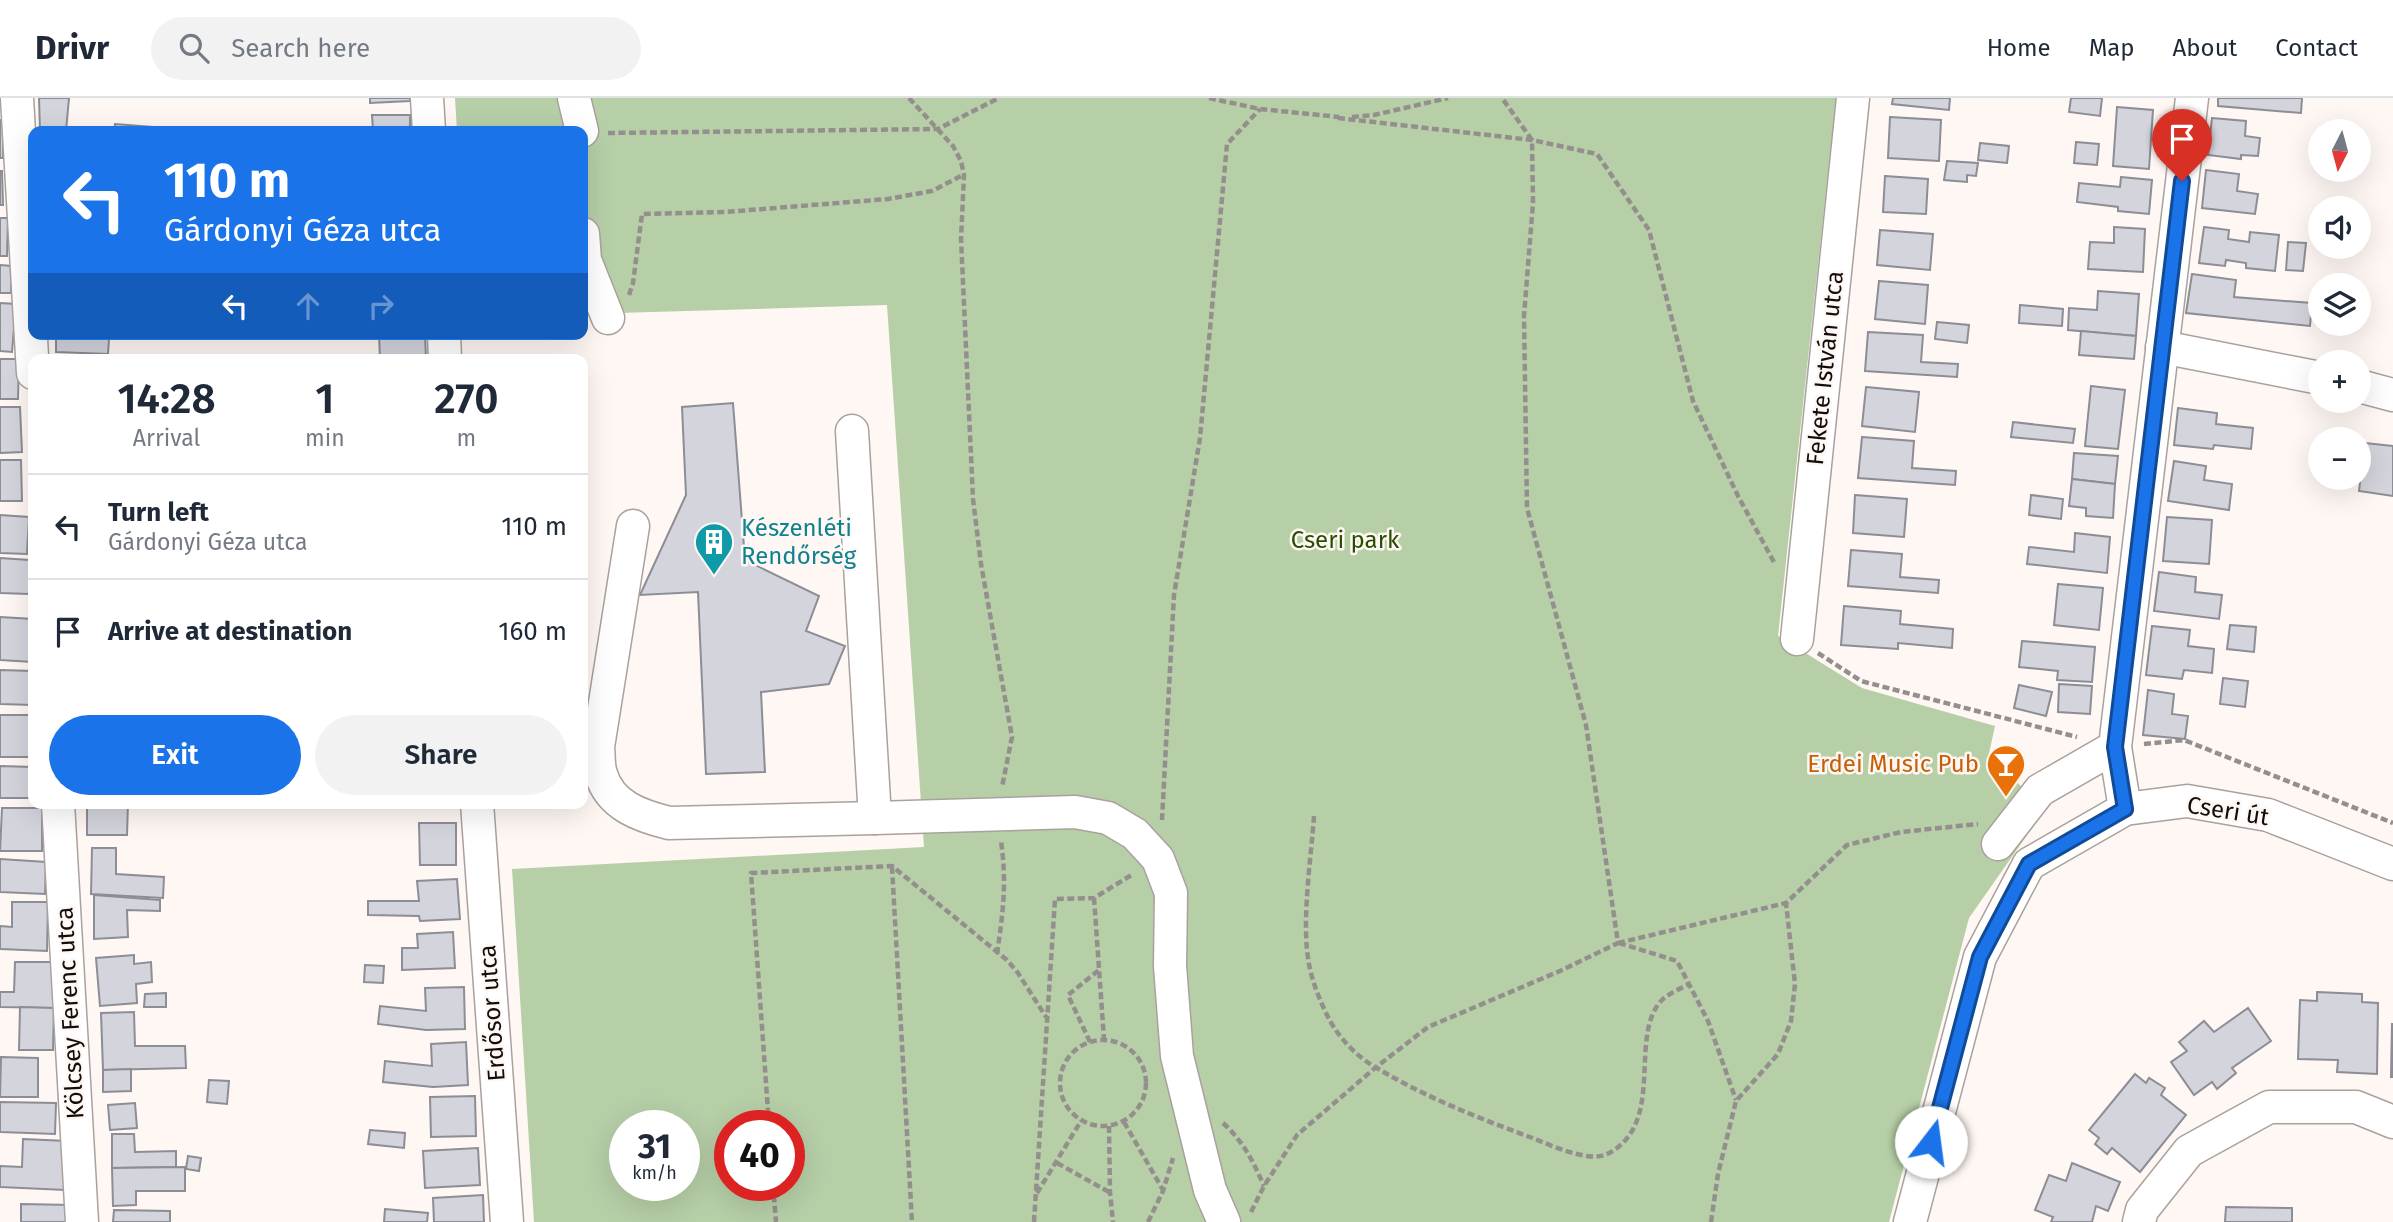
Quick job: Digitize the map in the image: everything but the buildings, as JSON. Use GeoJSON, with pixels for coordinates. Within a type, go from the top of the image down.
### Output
{"type":"FeatureCollection","features":[{"type":"Feature","properties":{"kind":"street"},"geometry":{"type":"LineString","coordinates":[[17,98],[28,287]]}},
{"type":"Feature","properties":{"kind":"street"},"geometry":{"type":"LineString","coordinates":[[427,98],[429,126]]}},
{"type":"Feature","properties":{"kind":"street"},"geometry":{"type":"LineString","coordinates":[[574,98],[581,126]]}},
{"type":"Feature","properties":{"kind":"street","name":"Fekete István utca"},"geometry":{"type":"LineString","coordinates":[[1797,639],[1853,98]]}},
{"type":"Feature","properties":{"kind":"street"},"geometry":{"type":"LineString","coordinates":[[2125,809],[2115,747],[2192,98]]}},
{"type":"Feature","properties":{"kind":"street"},"geometry":{"type":"LineString","coordinates":[[588,268],[608,318]]}},
{"type":"Feature","properties":{"kind":"street"},"geometry":{"type":"LineString","coordinates":[[2162,347],[2308,376]]}},
{"type":"Feature","properties":{"kind":"street"},"geometry":{"type":"LineString","coordinates":[[2371,389],[2393,395]]}},
{"type":"Feature","properties":{"kind":"street"},"geometry":{"type":"LineString","coordinates":[[852,431],[875,818]]}},
{"type":"Feature","properties":{"kind":"street"},"geometry":{"type":"LineString","coordinates":[[633,526],[598,747],[601,775],[614,799],[638,816],[669,824],[1075,812],[1108,818],[1135,834],[1158,859],[1171,893],[1170,966],[1177,1056],[1210,1190],[1224,1222]]}},
{"type":"Feature","properties":{"kind":"street"},"geometry":{"type":"LineString","coordinates":[[2007,832],[2040,790],[2115,747]]}},
{"type":"Feature","properties":{"kind":"street","name":"Cseri út"},"geometry":{"type":"LineString","coordinates":[[1910,1222],[1980,957],[2029,864],[2125,809],[2188,801],[2268,815],[2393,864]]}},
{"type":"Feature","properties":{"kind":"street","name":"Kölcsey Ferenc utca"},"geometry":{"type":"LineString","coordinates":[[58,809],[82,1222]]}},
{"type":"Feature","properties":{"kind":"street","name":"Erdősor utca"},"geometry":{"type":"LineString","coordinates":[[477,809],[507,1222]]}},
{"type":"Feature","properties":{"kind":"street"},"geometry":{"type":"LineString","coordinates":[[2139,1222],[2141,1210],[2189,1150],[2269,1107],[2356,1107],[2393,1122]]}},
{"type":"Feature","properties":{"kind":"path"},"geometry":{"type":"LineString","coordinates":[[909,98],[953,145],[964,175],[961,239],[973,499],[981,564],[1012,737],[999,814],[1006,866],[997,954]]}},
{"type":"Feature","properties":{"kind":"path"},"geometry":{"type":"LineString","coordinates":[[588,134],[938,129],[999,98]]}},
{"type":"Feature","properties":{"kind":"path"},"geometry":{"type":"LineString","coordinates":[[1209,98],[1260,108],[1532,140],[1597,154],[1649,230],[1693,401],[1738,496],[1776,564]]}},
{"type":"Feature","properties":{"kind":"path"},"geometry":{"type":"LineString","coordinates":[[1338,118],[1374,115],[1448,98]]}},
{"type":"Feature","properties":{"kind":"path"},"geometry":{"type":"LineString","coordinates":[[1502,98],[1532,140],[1533,204],[1524,316],[1527,508],[1586,725],[1618,943]]}},
{"type":"Feature","properties":{"kind":"path"},"geometry":{"type":"LineString","coordinates":[[1034,1222],[1055,899],[1094,898],[1158,859],[1174,595],[1199,438],[1227,144],[1260,108]]}},
{"type":"Feature","properties":{"kind":"path"},"geometry":{"type":"LineString","coordinates":[[608,318],[625,306],[633,284],[642,214],[725,212],[888,199],[932,191],[964,175]]}},
{"type":"Feature","properties":{"kind":"path"},"geometry":{"type":"LineString","coordinates":[[1797,639],[1861,681],[2115,747],[2184,740],[2393,823]]}},
{"type":"Feature","properties":{"kind":"path"},"geometry":{"type":"LineString","coordinates":[[1314,816],[1308,903],[1309,964],[1330,1021],[1349,1045],[1375,1068],[1493,1123],[1587,1156],[1602,1156],[1627,1139],[1641,1107],[1649,1025],[1654,1011],[1671,993],[1689,984]]}},
{"type":"Feature","properties":{"kind":"path"},"geometry":{"type":"LineString","coordinates":[[1246,1222],[1264,1186],[1297,1135],[1428,1027],[1560,971],[1618,943],[1786,903],[1847,845],[1901,832],[2007,832]]}},
{"type":"Feature","properties":{"kind":"path"},"geometry":{"type":"LineString","coordinates":[[891,866],[912,1222]]}},
{"type":"Feature","properties":{"kind":"path"},"geometry":{"type":"LineString","coordinates":[[768,1110],[751,873],[891,866],[1007,960],[1047,1018]]}},
{"type":"Feature","properties":{"kind":"path"},"geometry":{"type":"LineString","coordinates":[[1094,898],[1104,1040]]}},
{"type":"Feature","properties":{"kind":"path"},"geometry":{"type":"LineString","coordinates":[[1711,1222],[1718,1174],[1736,1101],[1778,1054],[1791,1021],[1795,984],[1786,903]]}},
{"type":"Feature","properties":{"kind":"path"},"geometry":{"type":"LineString","coordinates":[[1618,943],[1677,961],[1709,1021],[1736,1101]]}},
{"type":"Feature","properties":{"kind":"path"},"geometry":{"type":"LineString","coordinates":[[1090,1042],[1068,995],[1099,970]]}},
{"type":"Feature","properties":{"kind":"path"},"geometry":{"type":"LineString","coordinates":[[1104,1040],[1119,1043],[1133,1052],[1143,1065],[1147,1081],[1145,1097],[1137,1111],[1124,1122],[1095,1126],[1081,1121],[1070,1112],[1063,1100],[1060,1079],[1067,1059],[1077,1048],[1104,1040]]}},
{"type":"Feature","properties":{"kind":"path"},"geometry":{"type":"LineString","coordinates":[[1036,1194],[1081,1121]]}},
{"type":"Feature","properties":{"kind":"path"},"geometry":{"type":"LineString","coordinates":[[1124,1122],[1163,1191]]}},
{"type":"Feature","properties":{"kind":"path"},"geometry":{"type":"LineString","coordinates":[[1109,1126],[1110,1192],[1114,1222]]}},
{"type":"Feature","properties":{"kind":"path"},"geometry":{"type":"LineString","coordinates":[[1148,1222],[1163,1191],[1173,1159],[1172,1146]]}},
{"type":"Feature","properties":{"kind":"path"},"geometry":{"type":"LineString","coordinates":[[1057,1163],[1110,1192]]}},
{"type":"Feature","properties":{"kind":"path"},"geometry":{"type":"LineString","coordinates":[[775,1201],[776,1222]]}},
{"type":"Feature","properties":{"kind":"green space","name":"Cseri park"},"geometry":{"type":"Polygon","coordinates":[[[455,98],[1836,98],[1778,636],[1862,688],[1995,726],[1988,758],[2018,783],[2044,811],[1969,918],[1889,1222],[534,1222],[512,869],[924,847],[887,305],[588,314],[588,126],[457,126],[455,98]]]}},
{"type":"Feature","properties":{"kind":"place","name":"Készenléti Rendőrség"},"geometry":{"type":"Point","coordinates":[714,576]}},
{"type":"Feature","properties":{"kind":"place","name":"Erdei Music Pub"},"geometry":{"type":"Point","coordinates":[2006,798]}},
{"type":"Feature","properties":{"kind":"route"},"geometry":{"type":"LineString","coordinates":[[1931,1142],[1980,957],[2029,864],[2125,809],[2115,747],[2182,181]]}}]}
